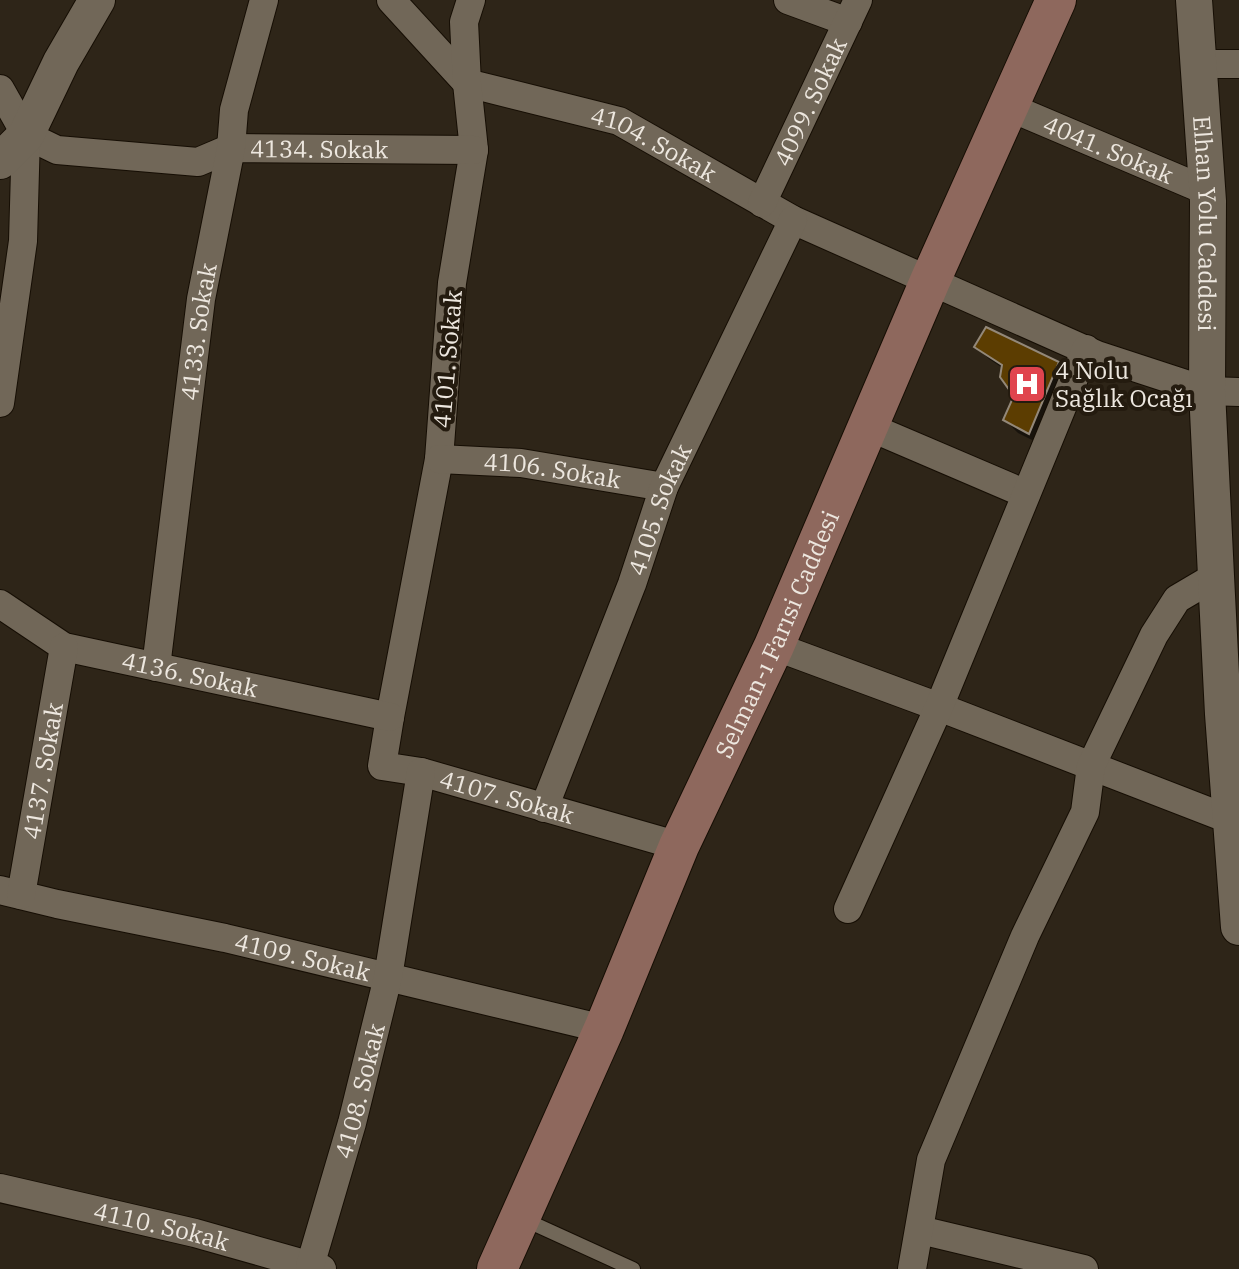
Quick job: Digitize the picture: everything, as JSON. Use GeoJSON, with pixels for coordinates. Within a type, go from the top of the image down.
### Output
{"type":"FeatureCollection","features":[{"type":"Feature","properties":{"kind":"main road","name":"Selman-ı Farısi Caddesi"},"geometry":{"type":"LineString","coordinates":[[497,1269],[604,1029],[679,846],[774,646],[930,281],[1056,0]]}},
{"type":"Feature","properties":{"kind":"street"},"geometry":{"type":"LineString","coordinates":[[0,161],[26,135],[61,62],[97,0]]}},
{"type":"Feature","properties":{"kind":"street","name":"4133. Sokak"},"geometry":{"type":"LineString","coordinates":[[156,667],[201,299],[231,148],[234,110],[264,0]]}},
{"type":"Feature","properties":{"kind":"street"},"geometry":{"type":"LineString","coordinates":[[391,0],[467,83]]}},
{"type":"Feature","properties":{"kind":"street","name":"4101. Sokak"},"geometry":{"type":"LineString","coordinates":[[390,717],[439,459],[452,283],[474,150],[464,22],[471,0]]}},
{"type":"Feature","properties":{"kind":"street"},"geometry":{"type":"LineString","coordinates":[[788,0],[853,11]]}},
{"type":"Feature","properties":{"kind":"street","name":"Elhan Yolu Caddesi"},"geometry":{"type":"LineString","coordinates":[[1194,0],[1223,391],[1216,576],[1239,927]]}},
{"type":"Feature","properties":{"kind":"street","name":"4099. Sokak"},"geometry":{"type":"LineString","coordinates":[[762,203],[853,11]]}},
{"type":"Feature","properties":{"kind":"street"},"geometry":{"type":"LineString","coordinates":[[1198,64],[1239,64]]}},
{"type":"Feature","properties":{"kind":"street","name":"4104. Sokak"},"geometry":{"type":"LineString","coordinates":[[467,83],[619,121],[793,220],[1097,355],[1223,391]]}},
{"type":"Feature","properties":{"kind":"street"},"geometry":{"type":"LineString","coordinates":[[0,89],[26,135],[23,241],[0,403]]}},
{"type":"Feature","properties":{"kind":"street","name":"4041. Sokak"},"geometry":{"type":"LineString","coordinates":[[1009,107],[1207,191]]}},
{"type":"Feature","properties":{"kind":"street","name":"4134. Sokak"},"geometry":{"type":"LineString","coordinates":[[26,135],[57,150],[198,162],[231,148],[474,150]]}},
{"type":"Feature","properties":{"kind":"street","name":"4105. Sokak"},"geometry":{"type":"LineString","coordinates":[[544,808],[632,584],[664,487],[793,220]]}},
{"type":"Feature","properties":{"kind":"street"},"geometry":{"type":"LineString","coordinates":[[848,909],[939,707],[1086,349]]}},
{"type":"Feature","properties":{"kind":"street"},"geometry":{"type":"LineString","coordinates":[[867,426],[1026,494]]}},
{"type":"Feature","properties":{"kind":"street","name":"4106. Sokak"},"geometry":{"type":"LineString","coordinates":[[439,459],[521,463],[664,487]]}},
{"type":"Feature","properties":{"kind":"street"},"geometry":{"type":"LineString","coordinates":[[912,1269],[931,1160],[1025,936],[1085,812],[1091,766],[1154,635],[1177,599],[1216,576]]}},
{"type":"Feature","properties":{"kind":"street","name":"4136. Sokak"},"geometry":{"type":"LineString","coordinates":[[0,604],[64,647],[390,717]]}},
{"type":"Feature","properties":{"kind":"street"},"geometry":{"type":"LineString","coordinates":[[774,646],[1231,820]]}},
{"type":"Feature","properties":{"kind":"street","name":"4137. Sokak"},"geometry":{"type":"LineString","coordinates":[[11,893],[64,647]]}},
{"type":"Feature","properties":{"kind":"street","name":"4107. Sokak"},"geometry":{"type":"LineString","coordinates":[[390,717],[382,766],[421,772],[679,846]]}},
{"type":"Feature","properties":{"kind":"street","name":"4108. Sokak"},"geometry":{"type":"LineString","coordinates":[[316,1267],[388,977],[421,772]]}},
{"type":"Feature","properties":{"kind":"street","name":"4109. Sokak"},"geometry":{"type":"LineString","coordinates":[[11,893],[225,938],[604,1029]]}},
{"type":"Feature","properties":{"kind":"street","name":"4110. Sokak"},"geometry":{"type":"LineString","coordinates":[[0,1188],[195,1233],[316,1267]]}},
{"type":"Feature","properties":{"kind":"street"},"geometry":{"type":"LineString","coordinates":[[920,1230],[1084,1269]]}},
{"type":"Feature","properties":{"kind":"lane"},"geometry":{"type":"LineString","coordinates":[[519,1218],[633,1269]]}},
{"type":"Feature","properties":{"kind":"building","name":"4 Nolu Sağlık Ocağı"},"geometry":{"type":"Polygon","coordinates":[[[986,327],[1059,362],[1029,434],[1003,420],[1012,400],[1000,377],[1002,365],[974,347],[986,327]]]}},
{"type":"Feature","properties":{"kind":"place","name":"4 Nolu Sağlık Ocağı"},"geometry":{"type":"Point","coordinates":[1027,384]}}]}
